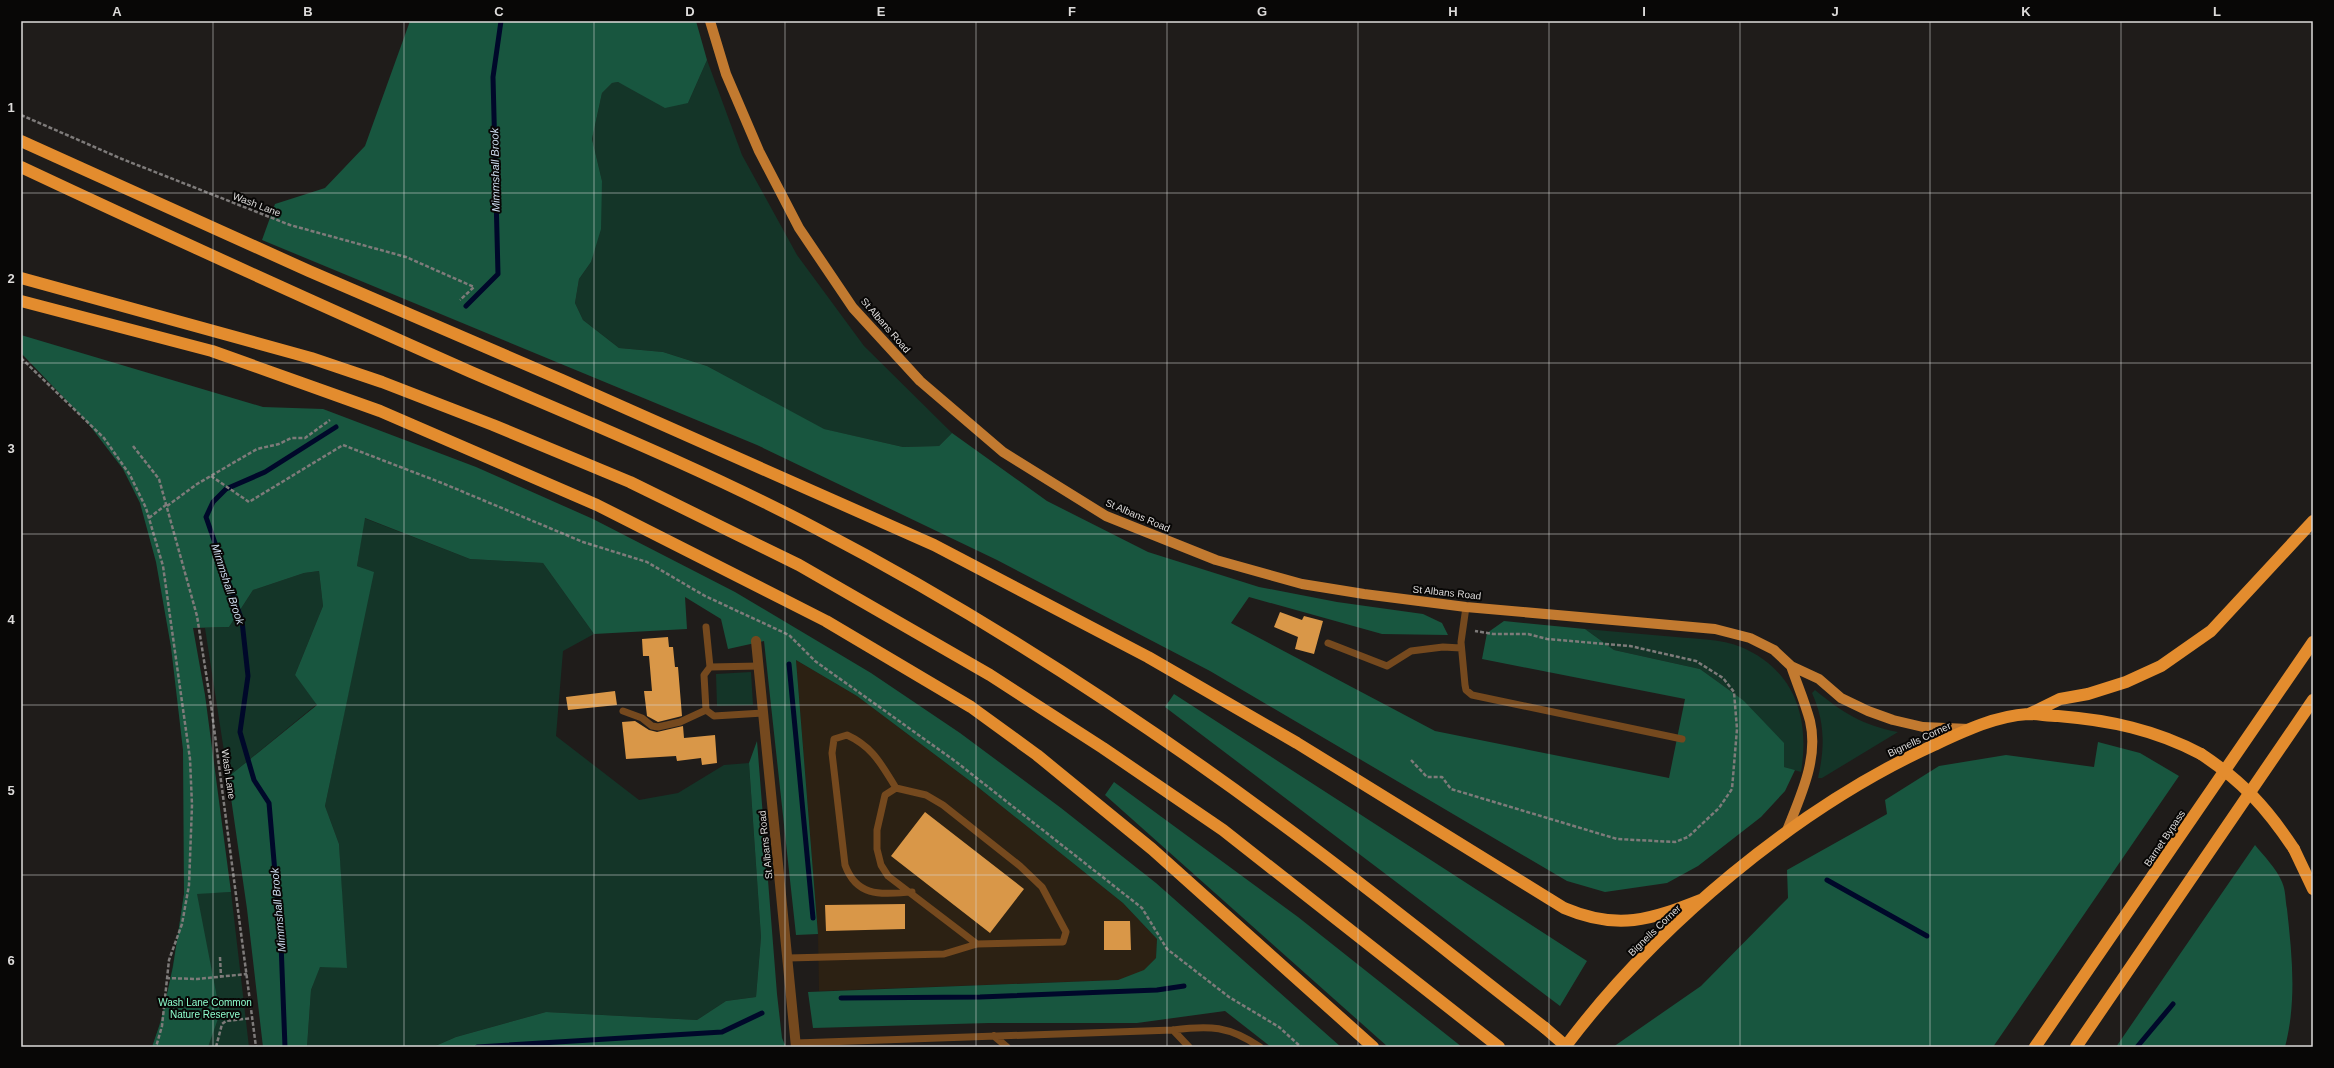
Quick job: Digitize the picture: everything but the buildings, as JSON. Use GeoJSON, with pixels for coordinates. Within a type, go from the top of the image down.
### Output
{"type":"FeatureCollection","features":[{"type":"Feature","properties":{"kind":"highway"},"geometry":{"type":"LineString","coordinates":[[21,140],[310,271],[562,380],[934,545],[1155,660],[1297,743],[1564,908],[1595,919],[1626,922],[1667,913],[1703,899]]}},
{"type":"Feature","properties":{"kind":"highway"},"geometry":{"type":"LineString","coordinates":[[21,167],[250,275],[665,457],[815,528],[917,585],[1010,640],[1168,742],[1281,823],[1545,1028],[1566,1047]]}},
{"type":"Feature","properties":{"kind":"highway"},"geometry":{"type":"LineString","coordinates":[[21,278],[311,358],[382,382],[493,425],[630,482],[799,565],[990,675],[1103,748],[1198,813],[1222,830],[1499,1047]]}},
{"type":"Feature","properties":{"kind":"highway"},"geometry":{"type":"LineString","coordinates":[[21,301],[212,351],[380,411],[597,505],[826,621],[945,691],[1038,755],[1152,849],[1373,1047]]}},
{"type":"Feature","properties":{"kind":"highway"},"geometry":{"type":"LineString","coordinates":[[2028,714],[2060,699],[2088,694],[2126,682],[2161,666],[2211,631],[2313,521]]}},
{"type":"Feature","properties":{"kind":"highway","name":"Barnet Bypass"},"geometry":{"type":"LineString","coordinates":[[2035,1047],[2313,642]]}},
{"type":"Feature","properties":{"kind":"highway"},"geometry":{"type":"LineString","coordinates":[[2076,1047],[2313,700]]}},
{"type":"Feature","properties":{"kind":"highway","name":"Bignells Corner"},"geometry":{"type":"LineString","coordinates":[[1566,1047],[1582,1024],[1633,967],[1703,899],[1786,832],[1865,780],[1901,760],[1969,729],[1998,719],[2028,714],[2077,718],[2121,724],[2164,736],[2201,754],[2229,772],[2253,794],[2274,818],[2294,849],[2313,889]]}},
{"type":"Feature","properties":{"kind":"main road","name":"St Albans Road"},"geometry":{"type":"LineString","coordinates":[[710,21],[726,74],[758,151],[799,228],[853,308],[920,382],[1003,452],[1106,516],[1216,560],[1302,584],[1364,594],[1466,607],[1715,629],[1750,638],[1774,650],[1791,666],[1819,679],[1841,698],[1874,714],[1923,727],[1969,729]]}},
{"type":"Feature","properties":{"kind":"main road","name":"St Albans Road"},"geometry":{"type":"LineString","coordinates":[[1786,832],[1806,779],[1812,743],[1810,722],[1791,666]]}},
{"type":"Feature","properties":{"kind":"street","name":"St Albans Road"},"geometry":{"type":"LineString","coordinates":[[756,641],[796,1045]]}},
{"type":"Feature","properties":{"kind":"lane"},"geometry":{"type":"LineString","coordinates":[[1466,607],[1461,648],[1466,690],[1472,695],[1682,739]]}},
{"type":"Feature","properties":{"kind":"lane"},"geometry":{"type":"LineString","coordinates":[[706,627],[710,667],[704,675],[706,710],[714,716],[763,713]]}},
{"type":"Feature","properties":{"kind":"lane"},"geometry":{"type":"LineString","coordinates":[[1328,642],[1388,666],[1411,651],[1443,647],[1461,648]]}},
{"type":"Feature","properties":{"kind":"lane"},"geometry":{"type":"LineString","coordinates":[[710,667],[759,666]]}},
{"type":"Feature","properties":{"kind":"lane"},"geometry":{"type":"LineString","coordinates":[[623,711],[642,718],[652,726],[658,727],[680,722],[706,710]]}},
{"type":"Feature","properties":{"kind":"lane"},"geometry":{"type":"LineString","coordinates":[[788,958],[944,954],[977,944],[1063,942],[1066,932],[1042,887],[1020,866],[943,805],[926,795],[896,788],[873,752],[860,741],[847,735],[834,739],[832,753],[845,865],[849,877],[863,890],[874,893],[912,892]]}},
{"type":"Feature","properties":{"kind":"lane"},"geometry":{"type":"LineString","coordinates":[[896,788],[885,795],[877,830],[877,849],[881,866],[888,876],[912,892],[977,944]]}},
{"type":"Feature","properties":{"kind":"lane"},"geometry":{"type":"LineString","coordinates":[[796,1045],[1173,1030],[1202,1026],[1227,1029],[1244,1036],[1260,1047]]}},
{"type":"Feature","properties":{"kind":"lane"},"geometry":{"type":"LineString","coordinates":[[1173,1030],[1189,1047]]}},
{"type":"Feature","properties":{"kind":"lane"},"geometry":{"type":"LineString","coordinates":[[994,1036],[1007,1047]]}},
{"type":"Feature","properties":{"kind":"path","name":"Wash Lane"},"geometry":{"type":"LineString","coordinates":[[21,115],[122,159],[290,225],[406,257],[474,287],[460,300]]}},
{"type":"Feature","properties":{"kind":"path"},"geometry":{"type":"LineString","coordinates":[[21,358],[104,438],[130,475],[149,518],[163,566],[190,759],[192,805],[189,885],[182,924],[169,960],[162,1026],[156,1047]]}},
{"type":"Feature","properties":{"kind":"path"},"geometry":{"type":"LineString","coordinates":[[149,518],[211,476],[257,449],[279,444],[291,438],[305,438],[330,420]]}},
{"type":"Feature","properties":{"kind":"path"},"geometry":{"type":"LineString","coordinates":[[211,476],[249,502],[343,445],[442,483],[583,542],[647,562],[705,596],[789,635],[815,661],[955,761],[1142,908],[1167,950],[1229,998],[1279,1028],[1301,1047]]}},
{"type":"Feature","properties":{"kind":"path","name":"Wash Lane"},"geometry":{"type":"LineString","coordinates":[[133,446],[159,479],[197,616],[211,705],[256,1047]]}},
{"type":"Feature","properties":{"kind":"path"},"geometry":{"type":"LineString","coordinates":[[1411,760],[1427,777],[1442,777],[1452,790],[1617,839],[1675,842],[1688,837],[1719,808],[1732,789],[1737,728],[1734,692],[1723,678],[1696,661],[1630,646],[1547,639],[1528,634],[1493,634],[1463,628]]}},
{"type":"Feature","properties":{"kind":"path"},"geometry":{"type":"LineString","coordinates":[[220,957],[222,977]]}},
{"type":"Feature","properties":{"kind":"path"},"geometry":{"type":"LineString","coordinates":[[166,978],[197,979],[247,974]]}},
{"type":"Feature","properties":{"kind":"path"},"geometry":{"type":"LineString","coordinates":[[216,1047],[222,1024],[226,1020],[253,1018]]}},
{"type":"Feature","properties":{"kind":"shaded area"},"geometry":{"type":"Polygon","coordinates":[[[796,660],[857,696],[974,784],[1123,903],[1157,939],[1156,958],[1144,971],[1118,980],[819,991],[818,934],[796,660]]]}},
{"type":"Feature","properties":{"kind":"green space"},"geometry":{"type":"Polygon","coordinates":[[[410,21],[696,21],[707,60],[688,103],[665,108],[618,82],[612,83],[602,93],[592,139],[602,181],[601,229],[591,262],[579,279],[575,303],[583,320],[619,348],[663,352],[707,366],[824,429],[903,447],[939,446],[952,433],[1047,501],[1148,552],[1259,587],[1337,602],[1423,614],[1442,623],[1448,635],[1382,634],[1249,597],[1231,623],[1435,731],[1669,778],[1685,699],[1482,659],[1487,633],[1504,621],[1585,629],[1614,650],[1700,669],[1743,700],[1784,743],[1784,767],[1795,770],[1785,791],[1761,817],[1698,866],[1667,883],[1605,892],[1567,881],[1210,671],[997,560],[757,445],[262,240],[275,204],[325,188],[365,146],[410,21]]]}},
{"type":"Feature","properties":{"kind":"green space"},"geometry":{"type":"Polygon","coordinates":[[[707,60],[742,155],[797,255],[864,346],[952,433],[939,446],[903,447],[823,429],[707,366],[663,352],[619,348],[583,320],[575,303],[579,279],[591,262],[602,181],[592,139],[602,93],[612,83],[618,82],[642,93],[688,103],[707,60]]]}},
{"type":"Feature","properties":{"kind":"green space"},"geometry":{"type":"Polygon","coordinates":[[[21,335],[263,407],[323,409],[476,467],[593,519],[735,592],[871,673],[960,733],[1061,808],[1156,883],[1341,1047],[1271,1047],[1225,1011],[1137,1023],[989,1023],[813,1028],[808,992],[1118,980],[1144,970],[1156,958],[1157,939],[1123,903],[974,784],[857,696],[796,660],[818,934],[796,935],[764,641],[728,649],[721,619],[685,597],[687,629],[594,634],[543,563],[470,559],[365,518],[357,566],[374,572],[325,806],[339,844],[347,968],[320,967],[311,990],[307,1047],[263,1047],[247,909],[228,777],[317,705],[295,675],[323,606],[319,571],[304,573],[253,590],[229,627],[193,628],[205,695],[231,892],[197,894],[220,1013],[208,1047],[152,1047],[161,1021],[173,967],[184,894],[183,750],[171,647],[156,562],[140,503],[123,469],[87,422],[21,353],[21,335]]]}},
{"type":"Feature","properties":{"kind":"green space"},"geometry":{"type":"Polygon","coordinates":[[[364,518],[470,559],[543,563],[594,634],[563,651],[556,736],[639,800],[678,793],[724,765],[749,763],[761,937],[756,997],[726,1001],[697,1020],[546,1012],[456,1037],[433,1047],[307,1047],[311,990],[320,966],[346,968],[339,844],[325,806],[373,572],[357,566],[364,518]]]}},
{"type":"Feature","properties":{"kind":"green space"},"geometry":{"type":"Polygon","coordinates":[[[319,571],[323,606],[295,675],[317,704],[228,777],[205,628],[229,627],[253,590],[304,573],[319,571]]]}},
{"type":"Feature","properties":{"kind":"green space"},"geometry":{"type":"Polygon","coordinates":[[[1585,629],[1717,641],[1741,647],[1759,657],[1774,669],[1786,682],[1795,698],[1803,733],[1801,772],[1784,767],[1743,700],[1700,669],[1614,650],[1585,629]]]}},
{"type":"Feature","properties":{"kind":"green space"},"geometry":{"type":"Polygon","coordinates":[[[751,672],[753,705],[717,706],[716,674],[751,672]]]}},
{"type":"Feature","properties":{"kind":"green space"},"geometry":{"type":"Polygon","coordinates":[[[1815,690],[1844,712],[1863,722],[1898,732],[1822,778],[1818,778],[1823,745],[1819,714],[1812,693],[1815,690]]]}},
{"type":"Feature","properties":{"kind":"green space"},"geometry":{"type":"Polygon","coordinates":[[[1174,694],[1587,961],[1560,1006],[1165,707],[1174,694]]]}},
{"type":"Feature","properties":{"kind":"green space"},"geometry":{"type":"Polygon","coordinates":[[[757,741],[777,994],[782,1038],[786,1047],[433,1047],[456,1037],[546,1012],[697,1020],[726,1001],[756,997],[761,937],[749,763],[757,741]]]}},
{"type":"Feature","properties":{"kind":"green space"},"geometry":{"type":"Polygon","coordinates":[[[2098,742],[2140,753],[2179,776],[1993,1047],[1613,1047],[1701,986],[1788,898],[1787,870],[1887,814],[1885,800],[1939,766],[2006,755],[2094,767],[2098,742]]]}},
{"type":"Feature","properties":{"kind":"green space"},"geometry":{"type":"Polygon","coordinates":[[[1114,782],[1298,917],[1462,1047],[1388,1047],[1105,795],[1114,782]]]}},
{"type":"Feature","properties":{"kind":"green space"},"geometry":{"type":"Polygon","coordinates":[[[2255,845],[2277,872],[2285,892],[2290,944],[2292,995],[2289,1030],[2285,1047],[2116,1047],[2255,845]]]}},
{"type":"Feature","properties":{"kind":"green space","name":"Wash Lane Common Nature Reserve"},"geometry":{"type":"Polygon","coordinates":[[[231,892],[249,1047],[152,1047],[168,991],[184,894],[231,892]]]}},
{"type":"Feature","properties":{"kind":"waterway","name":"Mimmshall Brook"},"geometry":{"type":"LineString","coordinates":[[466,306],[498,274],[493,77],[501,21]]}},
{"type":"Feature","properties":{"kind":"waterway","name":"Mimmshall Brook"},"geometry":{"type":"LineString","coordinates":[[285,1047],[281,943],[269,803],[254,780],[240,732],[248,676],[242,621],[206,517],[213,502],[226,489],[265,472],[336,427]]}},
{"type":"Feature","properties":{"kind":"waterway"},"geometry":{"type":"LineString","coordinates":[[789,664],[813,918]]}},
{"type":"Feature","properties":{"kind":"waterway"},"geometry":{"type":"LineString","coordinates":[[1827,880],[1927,936]]}},
{"type":"Feature","properties":{"kind":"waterway"},"geometry":{"type":"LineString","coordinates":[[841,998],[980,997],[1157,990],[1184,986]]}},
{"type":"Feature","properties":{"kind":"waterway"},"geometry":{"type":"LineString","coordinates":[[2137,1047],[2173,1004]]}},
{"type":"Feature","properties":{"kind":"waterway"},"geometry":{"type":"LineString","coordinates":[[477,1047],[722,1032],[762,1013]]}}]}
